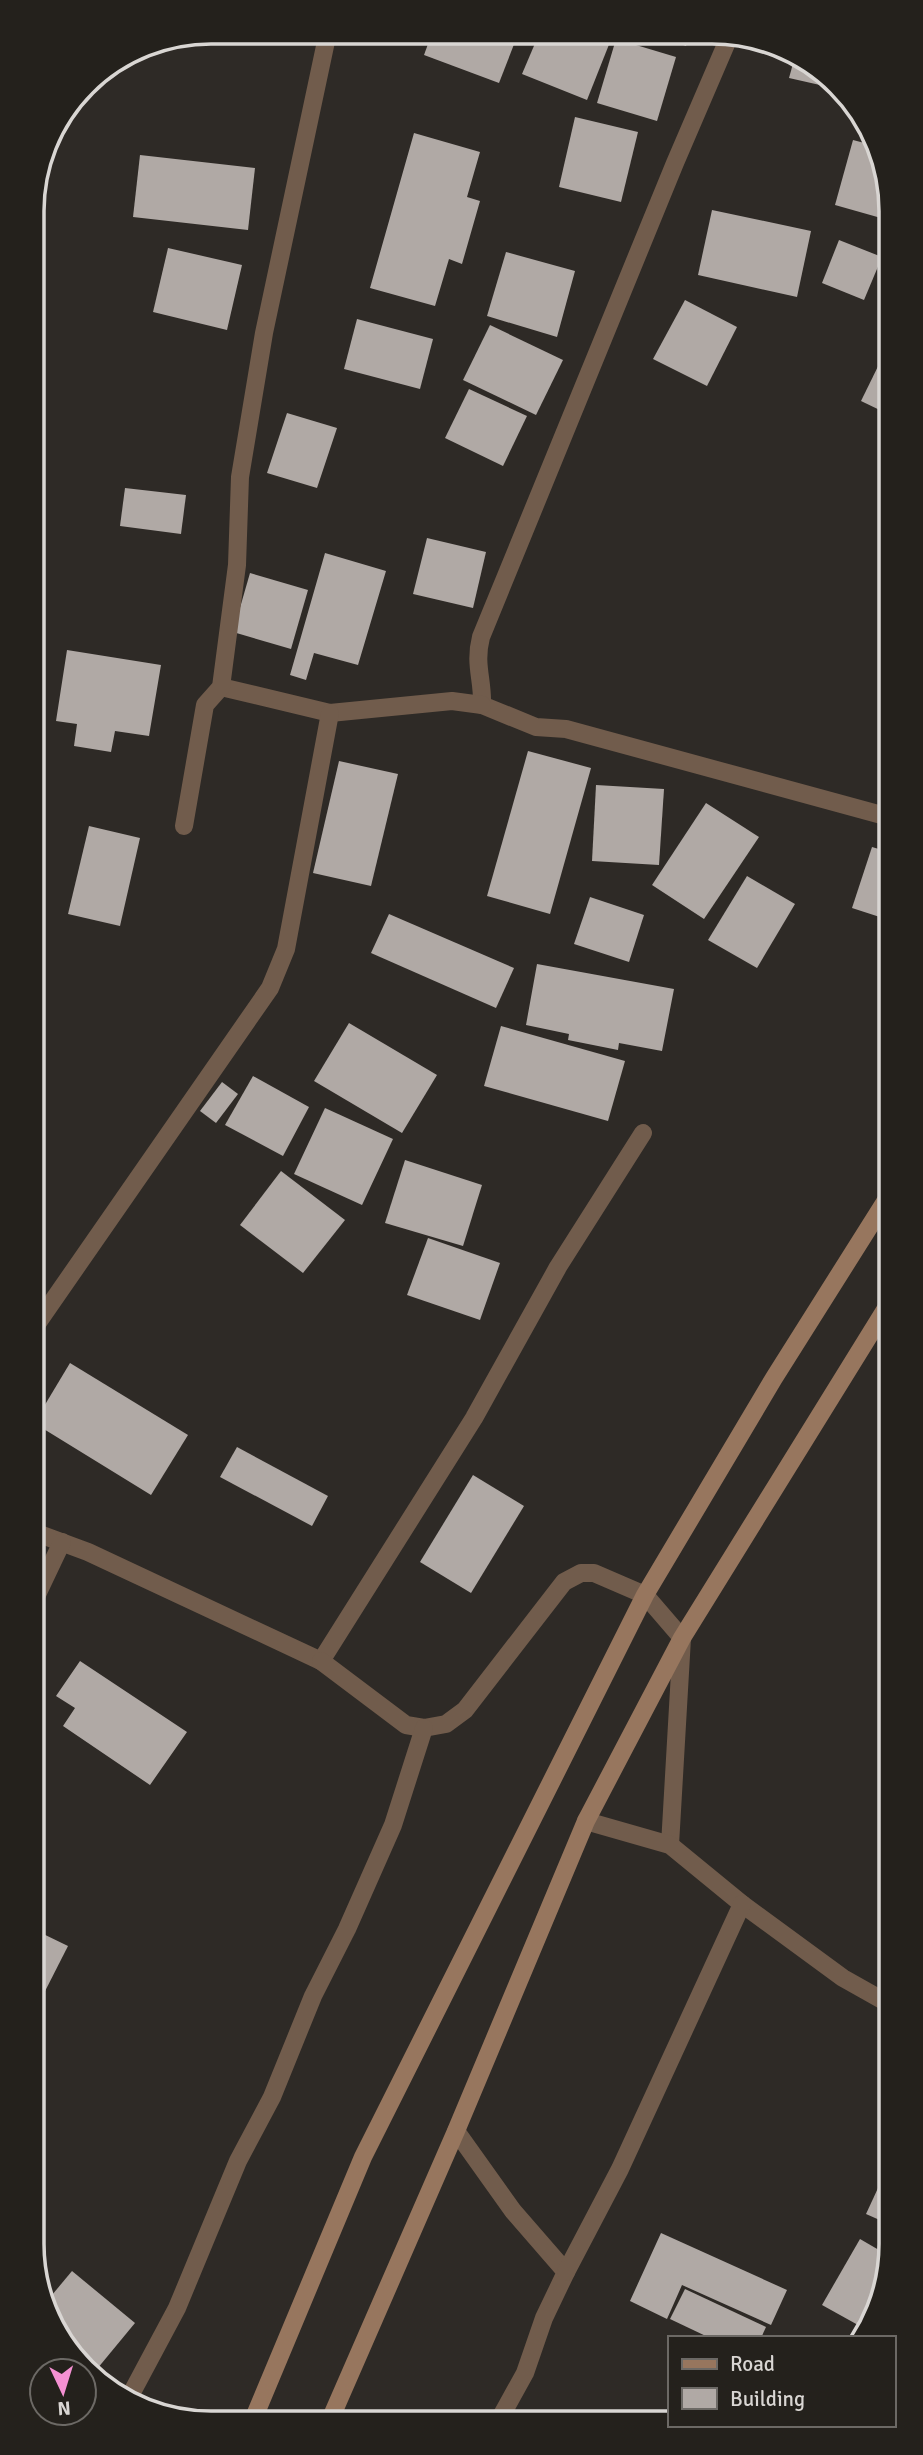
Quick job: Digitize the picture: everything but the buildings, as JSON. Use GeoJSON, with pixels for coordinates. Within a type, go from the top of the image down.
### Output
{"type":"FeatureCollection","features":[{"type":"Feature","properties":{"kind":"main road"},"geometry":{"type":"LineString","coordinates":[[257,2411],[363,2157],[645,1595],[774,1378],[879,1211]]}},
{"type":"Feature","properties":{"kind":"main road"},"geometry":{"type":"LineString","coordinates":[[334,2411],[456,2131],[586,1821],[682,1638],[879,1320]]}},
{"type":"Feature","properties":{"kind":"street"},"geometry":{"type":"LineString","coordinates":[[184,826],[205,705],[221,687],[237,565],[242,464],[264,333],[325,44]]}},
{"type":"Feature","properties":{"kind":"street"},"geometry":{"type":"LineString","coordinates":[[482,705],[483,690],[477,653],[481,636],[726,44]]}},
{"type":"Feature","properties":{"kind":"street"},"geometry":{"type":"LineString","coordinates":[[221,687],[330,713],[452,701],[482,705],[536,727],[566,729],[879,814]]}},
{"type":"Feature","properties":{"kind":"street"},"geometry":{"type":"LineString","coordinates":[[44,1314],[270,988],[286,949],[330,713]]}},
{"type":"Feature","properties":{"kind":"street"},"geometry":{"type":"LineString","coordinates":[[321,1661],[474,1418],[558,1267],[643,1133]]}},
{"type":"Feature","properties":{"kind":"street"},"geometry":{"type":"LineString","coordinates":[[44,1536],[189,1598],[321,1661],[406,1725],[424,1728],[446,1724],[465,1710],[564,1582],[581,1573],[594,1573],[645,1595],[682,1638],[670,1845]]}},
{"type":"Feature","properties":{"kind":"street"},"geometry":{"type":"LineString","coordinates":[[44,1580],[62,1542]]}},
{"type":"Feature","properties":{"kind":"street"},"geometry":{"type":"LineString","coordinates":[[132,2392],[177,2308],[239,2161],[272,2097],[313,1996],[347,1929],[388,1837],[424,1728]]}},
{"type":"Feature","properties":{"kind":"street"},"geometry":{"type":"LineString","coordinates":[[586,1821],[670,1845],[742,1904],[843,1978],[879,1998]]}},
{"type":"Feature","properties":{"kind":"street"},"geometry":{"type":"LineString","coordinates":[[504,2411],[525,2373],[544,2318],[620,2169],[742,1904]]}},
{"type":"Feature","properties":{"kind":"street"},"geometry":{"type":"LineString","coordinates":[[456,2131],[513,2211],[566,2272]]}}]}
